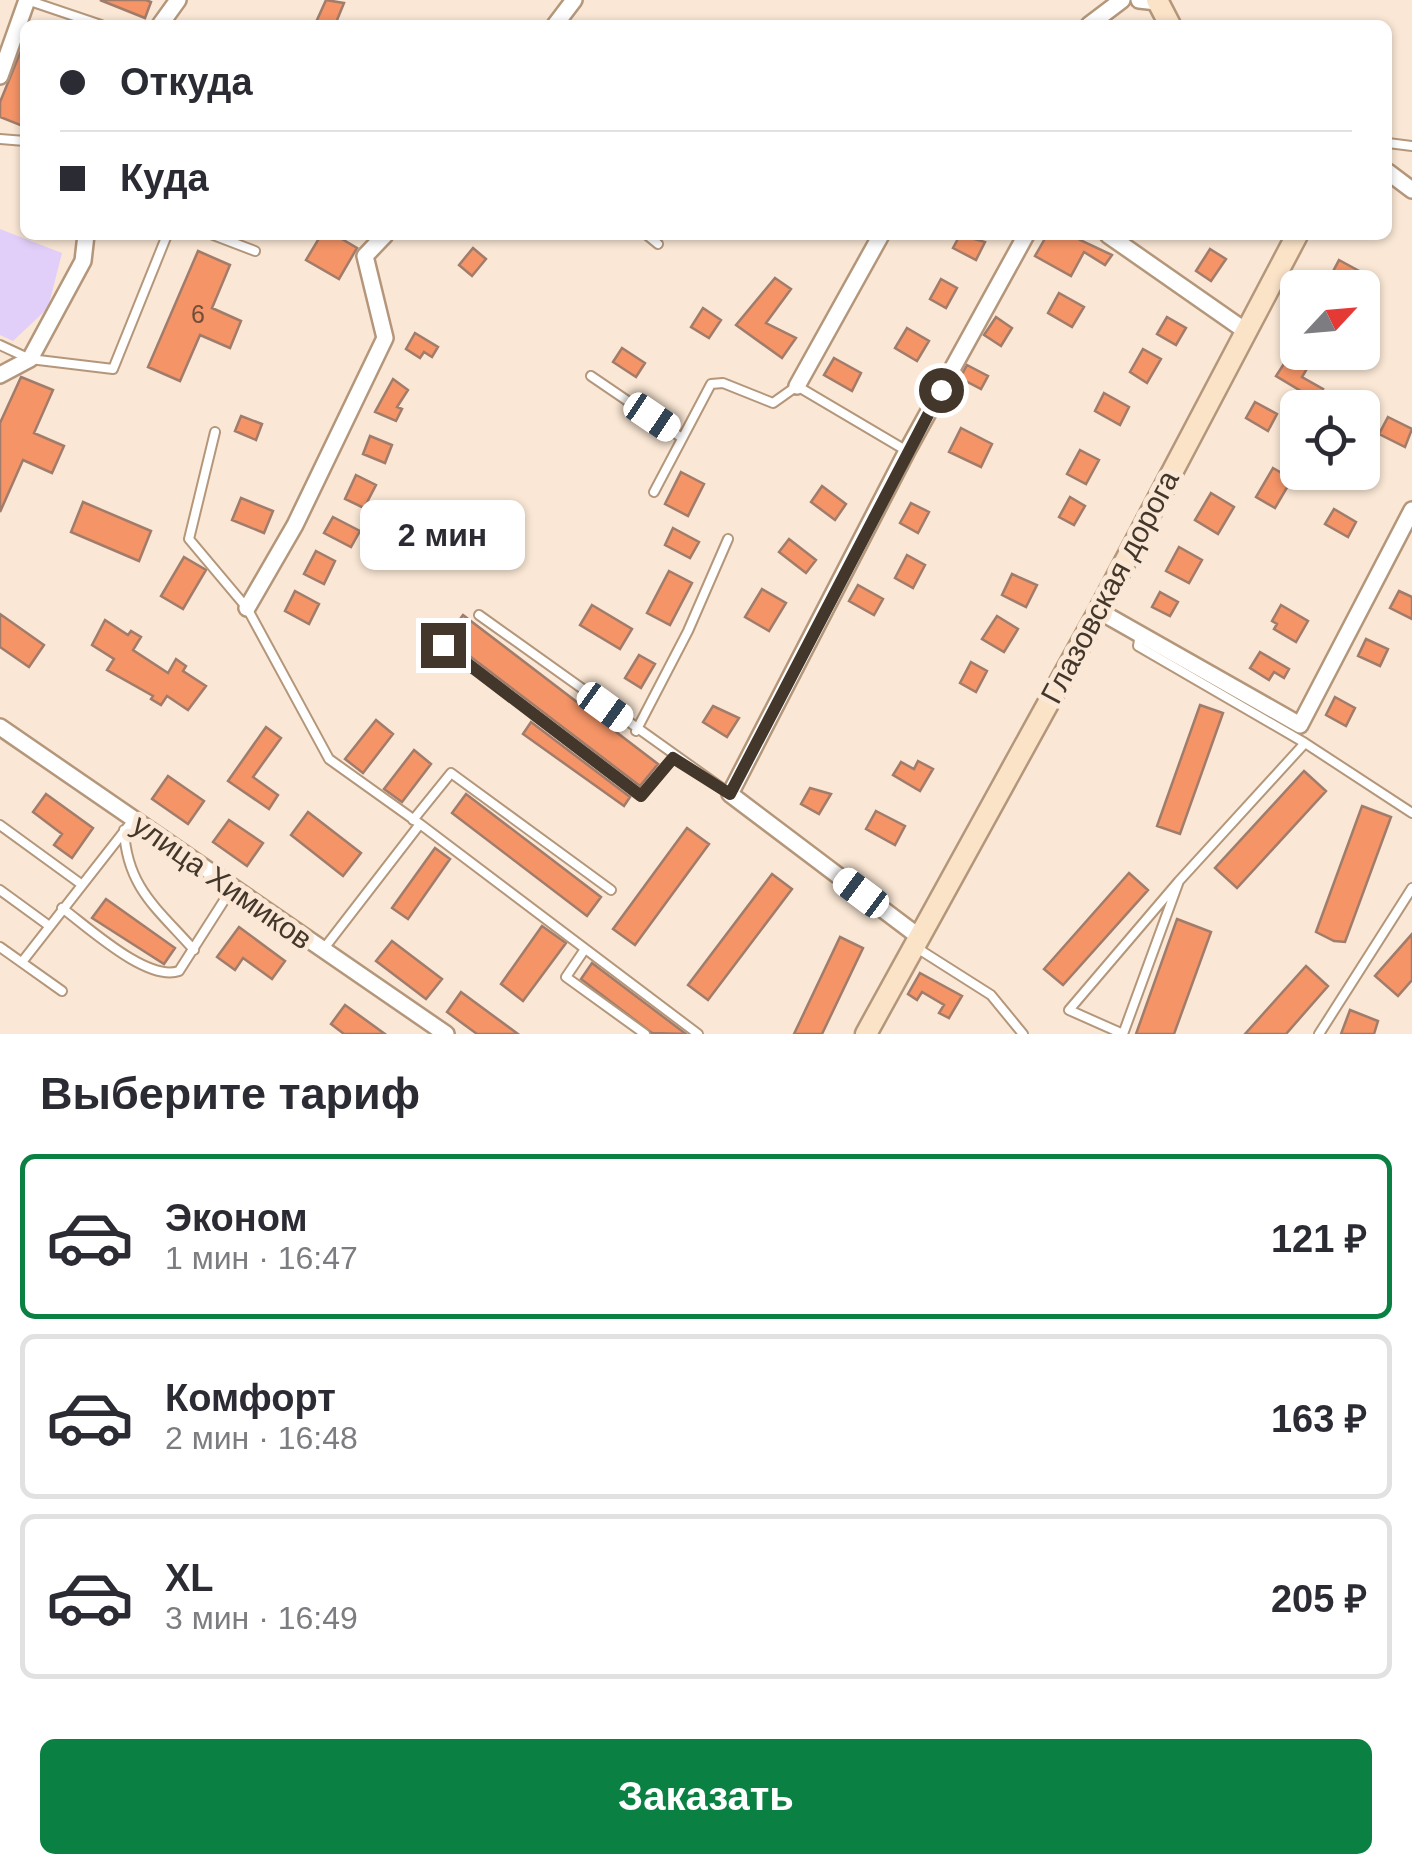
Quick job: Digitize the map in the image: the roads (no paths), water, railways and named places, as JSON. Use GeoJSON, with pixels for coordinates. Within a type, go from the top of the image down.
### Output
{"type":"FeatureCollection","features":[{"type":"Feature","properties":{"kind":"street"},"geometry":{"type":"LineString","coordinates":[[0,76],[26,0]]}},
{"type":"Feature","properties":{"kind":"street"},"geometry":{"type":"LineString","coordinates":[[559,20],[574,0]]}},
{"type":"Feature","properties":{"kind":"street"},"geometry":{"type":"LineString","coordinates":[[1096,20],[1122,0]]}},
{"type":"Feature","properties":{"kind":"street"},"geometry":{"type":"LineString","coordinates":[[0,376],[30,358],[83,261],[85,240]]}},
{"type":"Feature","properties":{"kind":"street"},"geometry":{"type":"LineString","coordinates":[[247,608],[295,525],[385,338],[364,256],[380,240]]}},
{"type":"Feature","properties":{"kind":"street"},"geometry":{"type":"LineString","coordinates":[[798,386],[878,240]]}},
{"type":"Feature","properties":{"kind":"street"},"geometry":{"type":"LineString","coordinates":[[915,941],[730,794],[907,451],[1023,240]]}},
{"type":"Feature","properties":{"kind":"street"},"geometry":{"type":"LineString","coordinates":[[1115,240],[1247,332]]}},
{"type":"Feature","properties":{"kind":"street","name":"Глазовская дорога"},"geometry":{"type":"LineString","coordinates":[[866,1034],[1099,612],[1294,240]]}},
{"type":"Feature","properties":{"kind":"street"},"geometry":{"type":"LineString","coordinates":[[1099,612],[1300,725],[1412,510]]}},
{"type":"Feature","properties":{"kind":"street","name":"улица Химиков"},"geometry":{"type":"LineString","coordinates":[[0,727],[128,825],[232,888],[446,1034]]}},
{"type":"Feature","properties":{"kind":"lane"},"geometry":{"type":"LineString","coordinates":[[26,0],[86,20]]}},
{"type":"Feature","properties":{"kind":"lane"},"geometry":{"type":"LineString","coordinates":[[0,345],[30,358],[112,369],[165,240]]}},
{"type":"Feature","properties":{"kind":"lane"},"geometry":{"type":"LineString","coordinates":[[226,240],[256,251]]}},
{"type":"Feature","properties":{"kind":"lane"},"geometry":{"type":"LineString","coordinates":[[653,240],[658,244]]}},
{"type":"Feature","properties":{"kind":"lane"},"geometry":{"type":"LineString","coordinates":[[591,376],[682,438]]}},
{"type":"Feature","properties":{"kind":"lane"},"geometry":{"type":"LineString","coordinates":[[654,492],[711,384],[724,383],[773,403],[798,386],[907,451]]}},
{"type":"Feature","properties":{"kind":"lane"},"geometry":{"type":"LineString","coordinates":[[214,432],[189,539],[247,608],[328,759],[698,1034]]}},
{"type":"Feature","properties":{"kind":"lane"},"geometry":{"type":"LineString","coordinates":[[636,730],[688,631],[728,540]]}},
{"type":"Feature","properties":{"kind":"lane"},"geometry":{"type":"LineString","coordinates":[[479,614],[673,758],[730,794]]}},
{"type":"Feature","properties":{"kind":"lane"},"geometry":{"type":"LineString","coordinates":[[1140,634],[1138,646],[1305,743],[1412,813]]}},
{"type":"Feature","properties":{"kind":"lane"},"geometry":{"type":"LineString","coordinates":[[443,645],[641,796],[673,758]]}},
{"type":"Feature","properties":{"kind":"lane"},"geometry":{"type":"LineString","coordinates":[[1179,882],[1123,1034],[1069,1010],[1179,882],[1305,743]]}},
{"type":"Feature","properties":{"kind":"lane"},"geometry":{"type":"LineString","coordinates":[[322,950],[451,774],[611,890]]}},
{"type":"Feature","properties":{"kind":"lane"},"geometry":{"type":"LineString","coordinates":[[0,825],[81,884]]}},
{"type":"Feature","properties":{"kind":"lane"},"geometry":{"type":"LineString","coordinates":[[22,962],[128,825]]}},
{"type":"Feature","properties":{"kind":"lane"},"geometry":{"type":"LineString","coordinates":[[128,825],[130,872],[140,890],[194,950]]}},
{"type":"Feature","properties":{"kind":"lane"},"geometry":{"type":"LineString","coordinates":[[62,908],[140,964],[161,973],[179,970],[232,888]]}},
{"type":"Feature","properties":{"kind":"lane"},"geometry":{"type":"LineString","coordinates":[[1319,1034],[1412,888]]}},
{"type":"Feature","properties":{"kind":"lane"},"geometry":{"type":"LineString","coordinates":[[0,890],[48,925]]}},
{"type":"Feature","properties":{"kind":"lane"},"geometry":{"type":"LineString","coordinates":[[915,941],[991,994],[1023,1034]]}},
{"type":"Feature","properties":{"kind":"lane"},"geometry":{"type":"LineString","coordinates":[[0,947],[62,991]]}},
{"type":"Feature","properties":{"kind":"lane"},"geometry":{"type":"LineString","coordinates":[[586,949],[566,977],[645,1034]]}}]}
